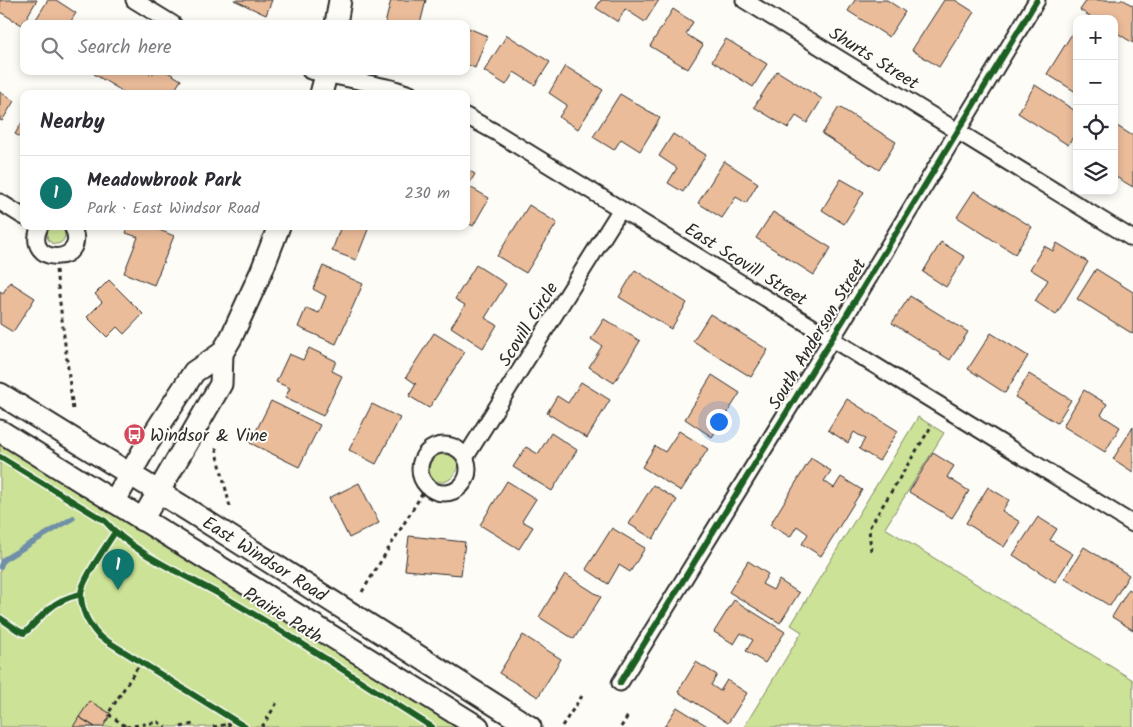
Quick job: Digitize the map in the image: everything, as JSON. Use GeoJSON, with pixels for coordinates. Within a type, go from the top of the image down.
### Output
{"type":"FeatureCollection","features":[{"type":"Feature","properties":{"kind":"main road"},"geometry":{"type":"LineString","coordinates":[[337,20],[340,0]]}},
{"type":"Feature","properties":{"kind":"main road"},"geometry":{"type":"LineString","coordinates":[[114,502],[194,372],[222,353],[231,338],[255,285],[277,230]]}},
{"type":"Feature","properties":{"kind":"main road"},"geometry":{"type":"LineString","coordinates":[[142,520],[221,384],[222,353]]}},
{"type":"Feature","properties":{"kind":"main road","name":"East Windsor Road"},"geometry":{"type":"LineString","coordinates":[[0,394],[530,727]]}},
{"type":"Feature","properties":{"kind":"main road","name":"East Windsor Road"},"geometry":{"type":"LineString","coordinates":[[0,431],[478,727]]}},
{"type":"Feature","properties":{"kind":"street"},"geometry":{"type":"LineString","coordinates":[[134,0],[166,20]]}},
{"type":"Feature","properties":{"kind":"street","name":"Shurts Street"},"geometry":{"type":"LineString","coordinates":[[744,0],[1133,239]]}},
{"type":"Feature","properties":{"kind":"street","name":"South Anderson Street"},"geometry":{"type":"LineString","coordinates":[[620,683],[832,339],[1037,0]]}},
{"type":"Feature","properties":{"kind":"street"},"geometry":{"type":"LineString","coordinates":[[321,78],[398,90]]}},
{"type":"Feature","properties":{"kind":"street","name":"East Scovill Street"},"geometry":{"type":"LineString","coordinates":[[470,118],[1133,524]]}},
{"type":"Feature","properties":{"kind":"street"},"geometry":{"type":"LineString","coordinates":[[0,202],[20,214]]}},
{"type":"Feature","properties":{"kind":"street","name":"Scovill Circle"},"geometry":{"type":"LineString","coordinates":[[427,486],[442,493],[458,488],[464,482],[468,466],[466,458],[621,209]]}},
{"type":"Feature","properties":{"kind":"street"},"geometry":{"type":"LineString","coordinates":[[38,230],[36,239],[42,252],[54,257],[60,257],[71,251],[76,239],[73,230]]}},
{"type":"Feature","properties":{"kind":"street"},"geometry":{"type":"LineString","coordinates":[[427,486],[422,480],[420,465],[426,451],[440,445],[455,447],[466,458]]}},
{"type":"Feature","properties":{"kind":"path"},"geometry":{"type":"LineString","coordinates":[[54,257],[74,410]]}},
{"type":"Feature","properties":{"kind":"path"},"geometry":{"type":"LineString","coordinates":[[871,551],[869,528],[932,425]]}},
{"type":"Feature","properties":{"kind":"path"},"geometry":{"type":"LineString","coordinates":[[216,448],[230,507]]}},
{"type":"Feature","properties":{"kind":"path"},"geometry":{"type":"LineString","coordinates":[[362,592],[427,486]]}},
{"type":"Feature","properties":{"kind":"path"},"geometry":{"type":"LineString","coordinates":[[132,657],[148,667]]}},
{"type":"Feature","properties":{"kind":"path"},"geometry":{"type":"LineString","coordinates":[[141,662],[108,714],[125,727],[158,722],[166,727]]}},
{"type":"Feature","properties":{"kind":"path"},"geometry":{"type":"LineString","coordinates":[[562,726],[584,693]]}},
{"type":"Feature","properties":{"kind":"path"},"geometry":{"type":"LineString","coordinates":[[262,727],[278,701]]}},
{"type":"Feature","properties":{"kind":"path"},"geometry":{"type":"LineString","coordinates":[[213,727],[229,721],[219,710]]}},
{"type":"Feature","properties":{"kind":"path"},"geometry":{"type":"LineString","coordinates":[[621,727],[629,714]]}},
{"type":"Feature","properties":{"kind":"path"},"geometry":{"type":"LineString","coordinates":[[180,727],[194,724],[194,727]]}},
{"type":"Feature","properties":{"kind":"green space"},"geometry":{"type":"Polygon","coordinates":[[[48,230],[65,231],[65,239],[60,244],[52,244],[47,239],[48,230]]]}},
{"type":"Feature","properties":{"kind":"green space"},"geometry":{"type":"Polygon","coordinates":[[[918,417],[944,433],[885,528],[1133,680],[1133,727],[744,727],[802,632],[791,625],[918,417]]]}},
{"type":"Feature","properties":{"kind":"green space"},"geometry":{"type":"Polygon","coordinates":[[[0,445],[118,516],[456,727],[0,727],[0,445]]]}},
{"type":"Feature","properties":{"kind":"green space"},"geometry":{"type":"Polygon","coordinates":[[[442,448],[463,458],[454,475],[443,482],[432,478],[428,473],[427,467],[428,460],[433,453],[442,448]]]}},
{"type":"Feature","properties":{"kind":"building"},"geometry":{"type":"Polygon","coordinates":[[[0,0],[37,0],[25,20],[20,20],[20,24],[0,12],[0,0]]]}},
{"type":"Feature","properties":{"kind":"building"},"geometry":{"type":"Polygon","coordinates":[[[48,0],[56,0],[76,13],[72,20],[36,20],[48,0]]]}},
{"type":"Feature","properties":{"kind":"building"},"geometry":{"type":"Polygon","coordinates":[[[234,0],[272,0],[266,15],[234,0]]]}},
{"type":"Feature","properties":{"kind":"building"},"geometry":{"type":"Polygon","coordinates":[[[391,0],[426,0],[421,20],[386,20],[391,0]]]}},
{"type":"Feature","properties":{"kind":"building"},"geometry":{"type":"Polygon","coordinates":[[[601,0],[659,0],[645,22],[625,9],[618,22],[596,8],[601,0]]]}},
{"type":"Feature","properties":{"kind":"building"},"geometry":{"type":"Polygon","coordinates":[[[855,0],[887,0],[905,12],[889,37],[848,11],[855,0]]]}},
{"type":"Feature","properties":{"kind":"building"},"geometry":{"type":"Polygon","coordinates":[[[944,0],[955,0],[974,12],[939,67],[912,50],[944,0]]]}},
{"type":"Feature","properties":{"kind":"building"},"geometry":{"type":"Polygon","coordinates":[[[1087,0],[1124,0],[1133,6],[1133,43],[1118,34],[1118,15],[1088,15],[1080,10],[1087,0]]]}},
{"type":"Feature","properties":{"kind":"building"},"geometry":{"type":"Polygon","coordinates":[[[673,9],[693,22],[686,34],[703,45],[688,69],[650,46],[673,9]]]}},
{"type":"Feature","properties":{"kind":"building"},"geometry":{"type":"Polygon","coordinates":[[[470,29],[487,36],[475,68],[470,66],[470,29]]]}},
{"type":"Feature","properties":{"kind":"building"},"geometry":{"type":"Polygon","coordinates":[[[1073,32],[1073,90],[1047,74],[1073,32]]]}},
{"type":"Feature","properties":{"kind":"building"},"geometry":{"type":"Polygon","coordinates":[[[507,35],[550,62],[535,85],[514,72],[506,85],[484,71],[507,35]]]}},
{"type":"Feature","properties":{"kind":"building"},"geometry":{"type":"Polygon","coordinates":[[[726,39],[767,64],[753,87],[712,61],[726,39]]]}},
{"type":"Feature","properties":{"kind":"building"},"geometry":{"type":"Polygon","coordinates":[[[565,66],[603,90],[578,129],[559,117],[567,105],[549,93],[565,66]]]}},
{"type":"Feature","properties":{"kind":"building"},"geometry":{"type":"Polygon","coordinates":[[[777,71],[822,99],[807,123],[796,116],[788,128],[754,107],[777,71]]]}},
{"type":"Feature","properties":{"kind":"building"},"geometry":{"type":"Polygon","coordinates":[[[96,75],[173,75],[181,80],[175,90],[120,90],[96,75]]]}},
{"type":"Feature","properties":{"kind":"building"},"geometry":{"type":"Polygon","coordinates":[[[1035,85],[1073,109],[1073,137],[1068,145],[1018,113],[1035,85]]]}},
{"type":"Feature","properties":{"kind":"building"},"geometry":{"type":"Polygon","coordinates":[[[0,92],[14,101],[2,121],[0,120],[0,92]]]}},
{"type":"Feature","properties":{"kind":"building"},"geometry":{"type":"Polygon","coordinates":[[[620,94],[660,118],[640,151],[621,139],[614,150],[593,137],[620,94]]]}},
{"type":"Feature","properties":{"kind":"building"},"geometry":{"type":"Polygon","coordinates":[[[839,107],[896,142],[879,170],[822,134],[839,107]]]}},
{"type":"Feature","properties":{"kind":"building"},"geometry":{"type":"Polygon","coordinates":[[[20,126],[20,137],[15,134],[20,126]]]}},
{"type":"Feature","properties":{"kind":"building"},"geometry":{"type":"Polygon","coordinates":[[[1118,127],[1133,136],[1133,187],[1118,178],[1118,127]]]}},
{"type":"Feature","properties":{"kind":"building"},"geometry":{"type":"Polygon","coordinates":[[[673,134],[706,155],[683,192],[668,183],[677,168],[659,156],[673,134]]]}},
{"type":"Feature","properties":{"kind":"building"},"geometry":{"type":"Polygon","coordinates":[[[724,161],[758,183],[746,203],[736,197],[722,218],[698,203],[724,161]]]}},
{"type":"Feature","properties":{"kind":"building"},"geometry":{"type":"Polygon","coordinates":[[[470,171],[475,174],[470,183],[470,171]]]}},
{"type":"Feature","properties":{"kind":"building"},"geometry":{"type":"Polygon","coordinates":[[[841,179],[864,192],[844,224],[822,210],[841,179]]]}},
{"type":"Feature","properties":{"kind":"building"},"geometry":{"type":"Polygon","coordinates":[[[470,187],[489,198],[473,226],[470,224],[470,187]]]}},
{"type":"Feature","properties":{"kind":"building"},"geometry":{"type":"Polygon","coordinates":[[[974,191],[1032,227],[1015,254],[957,217],[974,191]]]}},
{"type":"Feature","properties":{"kind":"building"},"geometry":{"type":"Polygon","coordinates":[[[529,205],[557,223],[526,273],[497,256],[529,205]]]}},
{"type":"Feature","properties":{"kind":"building"},"geometry":{"type":"Polygon","coordinates":[[[773,212],[831,248],[814,275],[756,238],[773,212]]]}},
{"type":"Feature","properties":{"kind":"building"},"geometry":{"type":"Polygon","coordinates":[[[127,230],[160,230],[174,236],[154,285],[124,273],[138,237],[126,233],[127,230]]]}},
{"type":"Feature","properties":{"kind":"building"},"geometry":{"type":"Polygon","coordinates":[[[340,230],[368,230],[356,260],[332,251],[340,230]]]}},
{"type":"Feature","properties":{"kind":"building"},"geometry":{"type":"Polygon","coordinates":[[[941,242],[965,257],[946,287],[923,272],[941,242]]]}},
{"type":"Feature","properties":{"kind":"building"},"geometry":{"type":"Polygon","coordinates":[[[1057,243],[1088,262],[1056,315],[1035,301],[1048,280],[1030,269],[1044,246],[1053,251],[1057,243]]]}},
{"type":"Feature","properties":{"kind":"building"},"geometry":{"type":"Polygon","coordinates":[[[476,265],[506,284],[485,318],[497,325],[483,348],[451,327],[465,305],[455,299],[476,265]]]}},
{"type":"Feature","properties":{"kind":"building"},"geometry":{"type":"Polygon","coordinates":[[[323,266],[363,284],[336,344],[298,327],[306,308],[319,313],[326,296],[313,289],[323,266]]]}},
{"type":"Feature","properties":{"kind":"building"},"geometry":{"type":"Polygon","coordinates":[[[1096,269],[1133,292],[1133,334],[1077,299],[1096,269]]]}},
{"type":"Feature","properties":{"kind":"building"},"geometry":{"type":"Polygon","coordinates":[[[635,270],[687,303],[671,329],[619,297],[635,270]]]}},
{"type":"Feature","properties":{"kind":"building"},"geometry":{"type":"Polygon","coordinates":[[[109,280],[143,314],[124,334],[117,327],[107,337],[87,317],[102,302],[95,294],[109,280]]]}},
{"type":"Feature","properties":{"kind":"building"},"geometry":{"type":"Polygon","coordinates":[[[10,282],[35,298],[13,332],[0,324],[0,291],[3,293],[10,282]]]}},
{"type":"Feature","properties":{"kind":"building"},"geometry":{"type":"Polygon","coordinates":[[[910,296],[968,332],[950,360],[892,323],[910,296]]]}},
{"type":"Feature","properties":{"kind":"building"},"geometry":{"type":"Polygon","coordinates":[[[710,314],[768,350],[751,377],[693,341],[710,314]]]}},
{"type":"Feature","properties":{"kind":"building"},"geometry":{"type":"Polygon","coordinates":[[[604,319],[640,341],[614,383],[589,367],[602,346],[591,339],[604,319]]]}},
{"type":"Feature","properties":{"kind":"building"},"geometry":{"type":"Polygon","coordinates":[[[434,333],[465,352],[429,408],[409,396],[416,384],[406,377],[434,333]]]}},
{"type":"Feature","properties":{"kind":"building"},"geometry":{"type":"Polygon","coordinates":[[[991,333],[1028,356],[1005,393],[968,369],[991,333]]]}},
{"type":"Feature","properties":{"kind":"building"},"geometry":{"type":"Polygon","coordinates":[[[309,348],[336,361],[332,371],[342,376],[323,416],[285,398],[290,388],[276,382],[289,354],[303,360],[309,348]]]}},
{"type":"Feature","properties":{"kind":"building"},"geometry":{"type":"Polygon","coordinates":[[[1029,374],[1071,400],[1057,423],[1015,397],[1029,374]]]}},
{"type":"Feature","properties":{"kind":"building"},"geometry":{"type":"Polygon","coordinates":[[[712,375],[740,393],[712,437],[685,419],[712,375]]]}},
{"type":"Feature","properties":{"kind":"building"},"geometry":{"type":"Polygon","coordinates":[[[581,382],[610,400],[587,438],[547,413],[557,396],[568,403],[581,382]]]}},
{"type":"Feature","properties":{"kind":"building"},"geometry":{"type":"Polygon","coordinates":[[[1084,390],[1107,404],[1101,415],[1120,427],[1105,452],[1063,426],[1084,390]]]}},
{"type":"Feature","properties":{"kind":"building"},"geometry":{"type":"Polygon","coordinates":[[[847,399],[898,431],[879,461],[859,449],[865,439],[854,432],[848,443],[828,430],[847,399]]]}},
{"type":"Feature","properties":{"kind":"building"},"geometry":{"type":"Polygon","coordinates":[[[271,401],[320,425],[299,467],[250,443],[271,401]]]}},
{"type":"Feature","properties":{"kind":"building"},"geometry":{"type":"Polygon","coordinates":[[[372,404],[400,418],[376,464],[349,450],[372,404]]]}},
{"type":"Feature","properties":{"kind":"building"},"geometry":{"type":"Polygon","coordinates":[[[1133,427],[1133,472],[1113,459],[1133,427]]]}},
{"type":"Feature","properties":{"kind":"building"},"geometry":{"type":"Polygon","coordinates":[[[679,431],[708,449],[681,491],[642,467],[655,446],[665,452],[679,431]]]}},
{"type":"Feature","properties":{"kind":"building"},"geometry":{"type":"Polygon","coordinates":[[[551,433],[577,450],[552,491],[513,467],[526,447],[538,454],[551,433]]]}},
{"type":"Feature","properties":{"kind":"building"},"geometry":{"type":"Polygon","coordinates":[[[933,453],[954,466],[947,477],[969,491],[952,518],[909,492],[933,453]]]}},
{"type":"Feature","properties":{"kind":"building"},"geometry":{"type":"Polygon","coordinates":[[[811,458],[831,471],[824,481],[834,488],[841,477],[862,490],[821,556],[802,544],[808,534],[797,526],[790,537],[770,525],[811,458]]]}},
{"type":"Feature","properties":{"kind":"building"},"geometry":{"type":"Polygon","coordinates":[[[507,481],[536,499],[522,521],[533,527],[519,549],[480,525],[507,481]]]}},
{"type":"Feature","properties":{"kind":"building"},"geometry":{"type":"Polygon","coordinates":[[[359,483],[379,523],[349,538],[329,498],[359,483]]]}},
{"type":"Feature","properties":{"kind":"building"},"geometry":{"type":"Polygon","coordinates":[[[653,485],[677,500],[653,539],[629,524],[653,485]]]}},
{"type":"Feature","properties":{"kind":"building"},"geometry":{"type":"Polygon","coordinates":[[[988,487],[1009,500],[1002,511],[1020,522],[1004,547],[966,523],[988,487]]]}},
{"type":"Feature","properties":{"kind":"building"},"geometry":{"type":"Polygon","coordinates":[[[1038,517],[1057,529],[1050,540],[1073,554],[1055,582],[1013,555],[1038,517]]]}},
{"type":"Feature","properties":{"kind":"building"},"geometry":{"type":"Polygon","coordinates":[[[612,528],[645,548],[630,572],[619,565],[608,584],[586,569],[612,528]]]}},
{"type":"Feature","properties":{"kind":"building"},"geometry":{"type":"Polygon","coordinates":[[[409,536],[465,542],[461,575],[405,570],[409,536]]]}},
{"type":"Feature","properties":{"kind":"building"},"geometry":{"type":"Polygon","coordinates":[[[1084,547],[1129,575],[1110,606],[1065,578],[1084,547]]]}},
{"type":"Feature","properties":{"kind":"building"},"geometry":{"type":"Polygon","coordinates":[[[748,561],[768,574],[762,584],[773,590],[779,580],[799,593],[780,623],[729,592],[748,561]]]}},
{"type":"Feature","properties":{"kind":"building"},"geometry":{"type":"Polygon","coordinates":[[[565,574],[601,597],[574,639],[539,617],[565,574]]]}},
{"type":"Feature","properties":{"kind":"building"},"geometry":{"type":"Polygon","coordinates":[[[1129,589],[1133,592],[1133,630],[1112,617],[1129,589]]]}},
{"type":"Feature","properties":{"kind":"building"},"geometry":{"type":"Polygon","coordinates":[[[734,600],[785,632],[765,663],[746,651],[753,640],[741,633],[734,644],[714,632],[734,600]]]}},
{"type":"Feature","properties":{"kind":"building"},"geometry":{"type":"Polygon","coordinates":[[[523,635],[561,659],[538,697],[499,673],[523,635]]]}},
{"type":"Feature","properties":{"kind":"building"},"geometry":{"type":"Polygon","coordinates":[[[696,662],[717,675],[711,685],[720,691],[727,680],[747,693],[728,723],[678,692],[696,662]]]}},
{"type":"Feature","properties":{"kind":"building"},"geometry":{"type":"Polygon","coordinates":[[[90,701],[111,714],[103,727],[95,727],[79,717],[90,701]]]}},
{"type":"Feature","properties":{"kind":"building"},"geometry":{"type":"Polygon","coordinates":[[[677,707],[709,727],[664,727],[677,707]]]}},
{"type":"Feature","properties":{"kind":"building"},"geometry":{"type":"Polygon","coordinates":[[[79,717],[95,727],[73,727],[79,717]]]}},
{"type":"Feature","properties":{"kind":"waterway"},"geometry":{"type":"LineString","coordinates":[[0,567],[3,560],[73,518]]}},
{"type":"Feature","properties":{"kind":"cycle path"},"geometry":{"type":"LineString","coordinates":[[620,683],[844,319],[1037,0]]}},
{"type":"Feature","properties":{"kind":"cycle path","name":"Prairie Path"},"geometry":{"type":"LineString","coordinates":[[0,457],[105,521],[117,534],[148,556],[258,617],[432,727]]}},
{"type":"Feature","properties":{"kind":"cycle path"},"geometry":{"type":"LineString","coordinates":[[115,532],[82,588],[82,606],[92,627],[99,636],[245,727]]}},
{"type":"Feature","properties":{"kind":"cycle path"},"geometry":{"type":"LineString","coordinates":[[0,618],[24,633],[55,604],[81,594]]}},
{"type":"Feature","properties":{"kind":"place","name":"Windsor & Vine"},"geometry":{"type":"Point","coordinates":[134,435]}},
{"type":"Feature","properties":{"kind":"place","name":"Meadowbrook Park"},"geometry":{"type":"Point","coordinates":[118,590]}}]}
